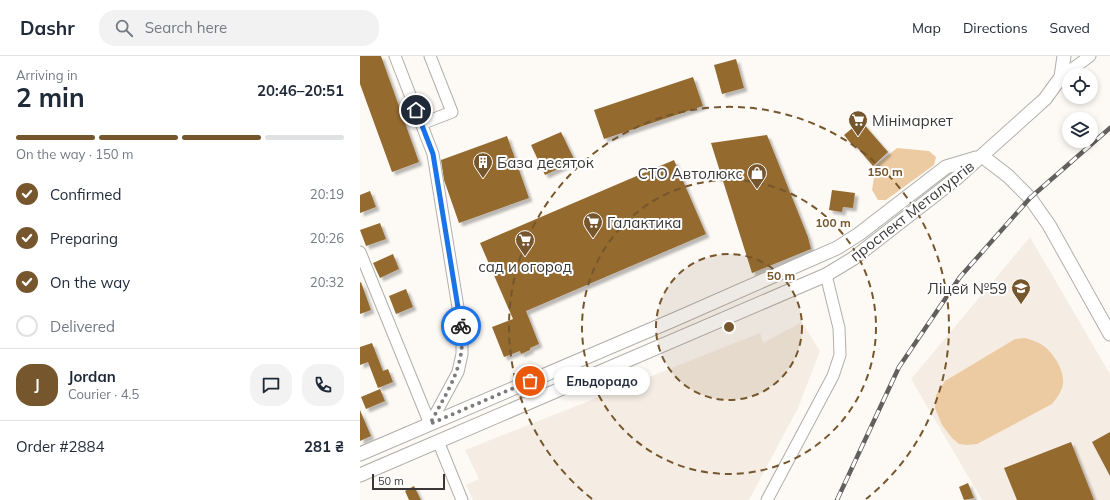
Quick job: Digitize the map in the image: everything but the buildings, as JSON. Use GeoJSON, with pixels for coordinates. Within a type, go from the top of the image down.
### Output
{"type":"FeatureCollection","features":[{"type":"Feature","properties":{"kind":"street"},"geometry":{"type":"LineString","coordinates":[[395,56],[433,154],[462,332],[462,354],[458,372],[430,424]]}},
{"type":"Feature","properties":{"kind":"street"},"geometry":{"type":"LineString","coordinates":[[421,124],[452,112],[430,56]]}},
{"type":"Feature","properties":{"kind":"street"},"geometry":{"type":"LineString","coordinates":[[1061,77],[1064,56]]}},
{"type":"Feature","properties":{"kind":"street"},"geometry":{"type":"LineString","coordinates":[[1090,56],[1061,77],[1045,98],[982,156],[1008,176],[1030,198],[1049,225],[1110,334]]}},
{"type":"Feature","properties":{"kind":"street","name":"проспект Металургів"},"geometry":{"type":"LineString","coordinates":[[360,474],[826,275],[854,258],[958,177],[982,156]]}},
{"type":"Feature","properties":{"kind":"street","name":"проспект Металургів"},"geometry":{"type":"LineString","coordinates":[[360,454],[678,318],[837,248],[859,234],[946,167],[982,156]]}},
{"type":"Feature","properties":{"kind":"street"},"geometry":{"type":"LineString","coordinates":[[360,252],[462,500]]}},
{"type":"Feature","properties":{"kind":"street"},"geometry":{"type":"LineString","coordinates":[[767,500],[833,376],[840,355],[839,328],[826,275]]}},
{"type":"Feature","properties":{"kind":"street"},"geometry":{"type":"LineString","coordinates":[[678,318],[686,325],[688,330],[686,335]]}},
{"type":"Feature","properties":{"kind":"shaded area"},"geometry":{"type":"Polygon","coordinates":[[[897,148],[929,151],[936,157],[934,165],[886,200],[878,200],[872,190],[876,165],[897,148]]]}},
{"type":"Feature","properties":{"kind":"shaded area","name":"Ліцей №59"},"geometry":{"type":"Polygon","coordinates":[[[1030,237],[1110,374],[1110,500],[982,500],[911,379],[1030,237]]]}},
{"type":"Feature","properties":{"kind":"shaded area"},"geometry":{"type":"Polygon","coordinates":[[[802,322],[820,351],[798,408],[749,500],[473,500],[466,485],[479,479],[465,450],[760,333],[763,343],[802,322]]]}},
{"type":"Feature","properties":{"kind":"shaded area"},"geometry":{"type":"Polygon","coordinates":[[[1025,338],[1043,345],[1053,355],[1063,377],[1062,388],[1059,394],[1052,404],[977,444],[959,444],[952,438],[942,425],[935,408],[936,395],[945,381],[1015,339],[1025,338]]]}},
{"type":"Feature","properties":{"kind":"railway"},"geometry":{"type":"LineString","coordinates":[[837,500],[899,367],[960,277],[1030,198],[1110,128]]}},
{"type":"Feature","properties":{"kind":"way so far"},"geometry":{"type":"LineString","coordinates":[[461,326],[462,354],[458,372],[430,424],[530,381]]}},
{"type":"Feature","properties":{"kind":"place","name":"Мінімаркет"},"geometry":{"type":"Point","coordinates":[858,137]}},
{"type":"Feature","properties":{"kind":"place","name":"База десяток"},"geometry":{"type":"Point","coordinates":[483,179]}},
{"type":"Feature","properties":{"kind":"place","name":"СТО Автолюкс"},"geometry":{"type":"Point","coordinates":[757,190]}},
{"type":"Feature","properties":{"kind":"place","name":"Галактика"},"geometry":{"type":"Point","coordinates":[593,239]}},
{"type":"Feature","properties":{"kind":"place","name":"сад и огород"},"geometry":{"type":"Point","coordinates":[525,257]}},
{"type":"Feature","properties":{"kind":"place","name":"Ліцей №59"},"geometry":{"type":"Point","coordinates":[1021,305]}},
{"type":"Feature","properties":{"kind":"place","name":"Ельдорадо"},"geometry":{"type":"Point","coordinates":[530,381]}},
{"type":"Feature","properties":{"kind":"route"},"geometry":{"type":"LineString","coordinates":[[416,110],[433,154],[461,326]]}}]}
